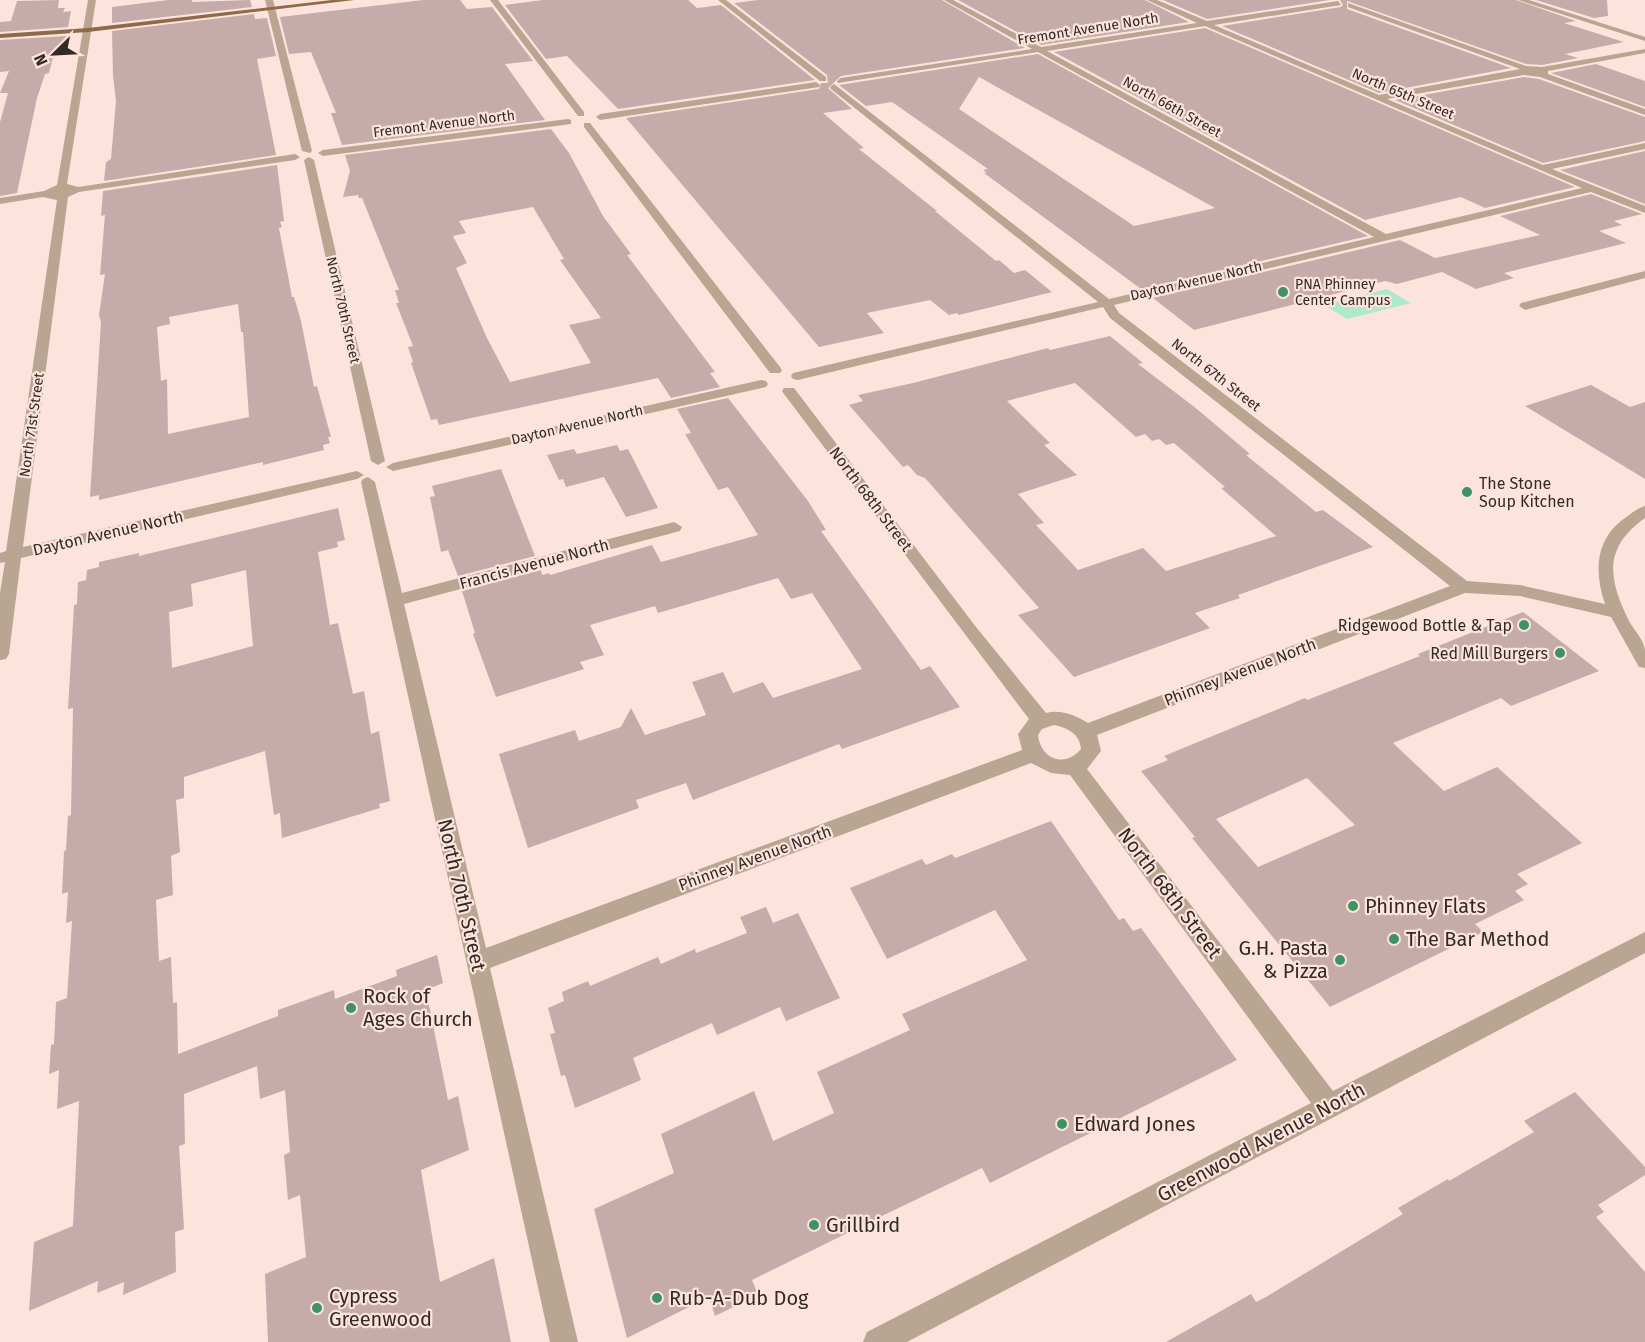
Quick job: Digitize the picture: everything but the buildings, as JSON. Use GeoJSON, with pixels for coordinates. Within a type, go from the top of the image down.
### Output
{"type":"FeatureCollection","features":[{"type":"Feature","properties":{"kind":"main road"},"geometry":{"type":"LineString","coordinates":[[0,36],[88,30],[270,4],[350,0]]}},
{"type":"Feature","properties":{"kind":"street","name":"North 71st Street"},"geometry":{"type":"LineString","coordinates":[[0,654],[7,556],[67,191],[92,0]]}},
{"type":"Feature","properties":{"kind":"street"},"geometry":{"type":"LineString","coordinates":[[494,0],[581,114]]}},
{"type":"Feature","properties":{"kind":"street","name":"North 67th Street"},"geometry":{"type":"LineString","coordinates":[[722,0],[1106,302],[1114,315],[1463,587]]}},
{"type":"Feature","properties":{"kind":"street","name":"North 66th Street"},"geometry":{"type":"LineString","coordinates":[[948,0],[1383,237]]}},
{"type":"Feature","properties":{"kind":"street","name":"North 65th Street"},"geometry":{"type":"LineString","coordinates":[[1151,0],[1645,210]]}},
{"type":"Feature","properties":{"kind":"street"},"geometry":{"type":"LineString","coordinates":[[1352,3],[1362,0]]}},
{"type":"Feature","properties":{"kind":"street"},"geometry":{"type":"LineString","coordinates":[[1522,0],[1645,39]]}},
{"type":"Feature","properties":{"kind":"street","name":"Fremont Avenue North"},"geometry":{"type":"LineString","coordinates":[[600,117],[1207,24],[1338,1],[1352,3]]}},
{"type":"Feature","properties":{"kind":"street"},"geometry":{"type":"LineString","coordinates":[[1352,3],[1525,70],[1541,72],[1645,112]]}},
{"type":"Feature","properties":{"kind":"street","name":"North 70th Street"},"geometry":{"type":"LineString","coordinates":[[270,4],[308,155],[378,461]]}},
{"type":"Feature","properties":{"kind":"street"},"geometry":{"type":"LineString","coordinates":[[1541,72],[1645,51]]}},
{"type":"Feature","properties":{"kind":"street"},"geometry":{"type":"LineString","coordinates":[[1380,98],[1525,70]]}},
{"type":"Feature","properties":{"kind":"street"},"geometry":{"type":"LineString","coordinates":[[581,114],[595,114],[600,117],[599,121],[587,125],[568,122],[571,116],[581,114]]}},
{"type":"Feature","properties":{"kind":"street","name":"Fremont Avenue North"},"geometry":{"type":"LineString","coordinates":[[308,155],[316,150],[323,153],[568,122]]}},
{"type":"Feature","properties":{"kind":"street"},"geometry":{"type":"LineString","coordinates":[[587,125],[775,370]]}},
{"type":"Feature","properties":{"kind":"street"},"geometry":{"type":"LineString","coordinates":[[1542,168],[1645,146]]}},
{"type":"Feature","properties":{"kind":"street"},"geometry":{"type":"LineString","coordinates":[[0,201],[46,194],[50,198],[67,191],[308,155]]}},
{"type":"Feature","properties":{"kind":"street","name":"Dayton Avenue North"},"geometry":{"type":"LineString","coordinates":[[798,376],[1594,189]]}},
{"type":"Feature","properties":{"kind":"street"},"geometry":{"type":"LineString","coordinates":[[1525,306],[1645,274]]}},
{"type":"Feature","properties":{"kind":"street"},"geometry":{"type":"LineString","coordinates":[[775,370],[789,371],[798,376],[800,383],[775,389],[764,375],[775,370]]}},
{"type":"Feature","properties":{"kind":"street","name":"Dayton Avenue North"},"geometry":{"type":"LineString","coordinates":[[7,556],[362,479],[387,477],[393,467],[775,389]]}},
{"type":"Feature","properties":{"kind":"street","name":"North 68th Street"},"geometry":{"type":"LineString","coordinates":[[775,389],[1041,721]]}},
{"type":"Feature","properties":{"kind":"street"},"geometry":{"type":"LineString","coordinates":[[362,479],[361,466],[378,461],[388,462],[393,467]]}},
{"type":"Feature","properties":{"kind":"street","name":"North 70th Street"},"geometry":{"type":"LineString","coordinates":[[362,479],[395,602],[564,1342]]}},
{"type":"Feature","properties":{"kind":"street"},"geometry":{"type":"LineString","coordinates":[[1645,511],[1624,526],[1613,539],[1606,554],[1606,583],[1614,612],[1645,662]]}},
{"type":"Feature","properties":{"kind":"street","name":"Francis Avenue North"},"geometry":{"type":"LineString","coordinates":[[395,602],[674,527]]}},
{"type":"Feature","properties":{"kind":"street"},"geometry":{"type":"LineString","coordinates":[[1463,587],[1488,585],[1515,589],[1614,612]]}},
{"type":"Feature","properties":{"kind":"street","name":"Phinney Avenue North"},"geometry":{"type":"LineString","coordinates":[[1085,732],[1463,587]]}},
{"type":"Feature","properties":{"kind":"street"},"geometry":{"type":"LineString","coordinates":[[1054,718],[1074,723],[1085,732],[1092,743],[1088,758],[1074,766],[1062,768],[1052,766],[1033,754],[1027,738],[1029,730],[1041,721],[1054,718]]}},
{"type":"Feature","properties":{"kind":"street","name":"Phinney Avenue North"},"geometry":{"type":"LineString","coordinates":[[477,962],[1033,754]]}},
{"type":"Feature","properties":{"kind":"street","name":"North 68th Street"},"geometry":{"type":"LineString","coordinates":[[1074,766],[1329,1106]]}},
{"type":"Feature","properties":{"kind":"street","name":"Greenwood Avenue North"},"geometry":{"type":"LineString","coordinates":[[877,1342],[1645,942]]}},
{"type":"Feature","properties":{"kind":"green space"},"geometry":{"type":"Polygon","coordinates":[[[1387,289],[1411,303],[1347,319],[1324,305],[1387,289]]]}},
{"type":"Feature","properties":{"kind":"place","name":"PNA Phinney Center Campus"},"geometry":{"type":"Point","coordinates":[1283,292]}},
{"type":"Feature","properties":{"kind":"place","name":"The Stone Soup Kitchen"},"geometry":{"type":"Point","coordinates":[1467,492]}},
{"type":"Feature","properties":{"kind":"place","name":"Ridgewood Bottle & Tap"},"geometry":{"type":"Point","coordinates":[1524,625]}},
{"type":"Feature","properties":{"kind":"place","name":"Red Mill Burgers"},"geometry":{"type":"Point","coordinates":[1560,653]}},
{"type":"Feature","properties":{"kind":"place","name":"Phinney Flats"},"geometry":{"type":"Point","coordinates":[1353,906]}},
{"type":"Feature","properties":{"kind":"place","name":"The Bar Method"},"geometry":{"type":"Point","coordinates":[1394,939]}},
{"type":"Feature","properties":{"kind":"place","name":"G.H. Pasta & Pizza"},"geometry":{"type":"Point","coordinates":[1340,960]}},
{"type":"Feature","properties":{"kind":"place","name":"Rock of Ages Church"},"geometry":{"type":"Point","coordinates":[351,1008]}},
{"type":"Feature","properties":{"kind":"place","name":"Edward Jones"},"geometry":{"type":"Point","coordinates":[1062,1124]}},
{"type":"Feature","properties":{"kind":"place","name":"Grillbird"},"geometry":{"type":"Point","coordinates":[814,1225]}},
{"type":"Feature","properties":{"kind":"place","name":"Rub-A-Dub Dog"},"geometry":{"type":"Point","coordinates":[657,1298]}},
{"type":"Feature","properties":{"kind":"place","name":"Cypress Greenwood"},"geometry":{"type":"Point","coordinates":[317,1308]}}]}
